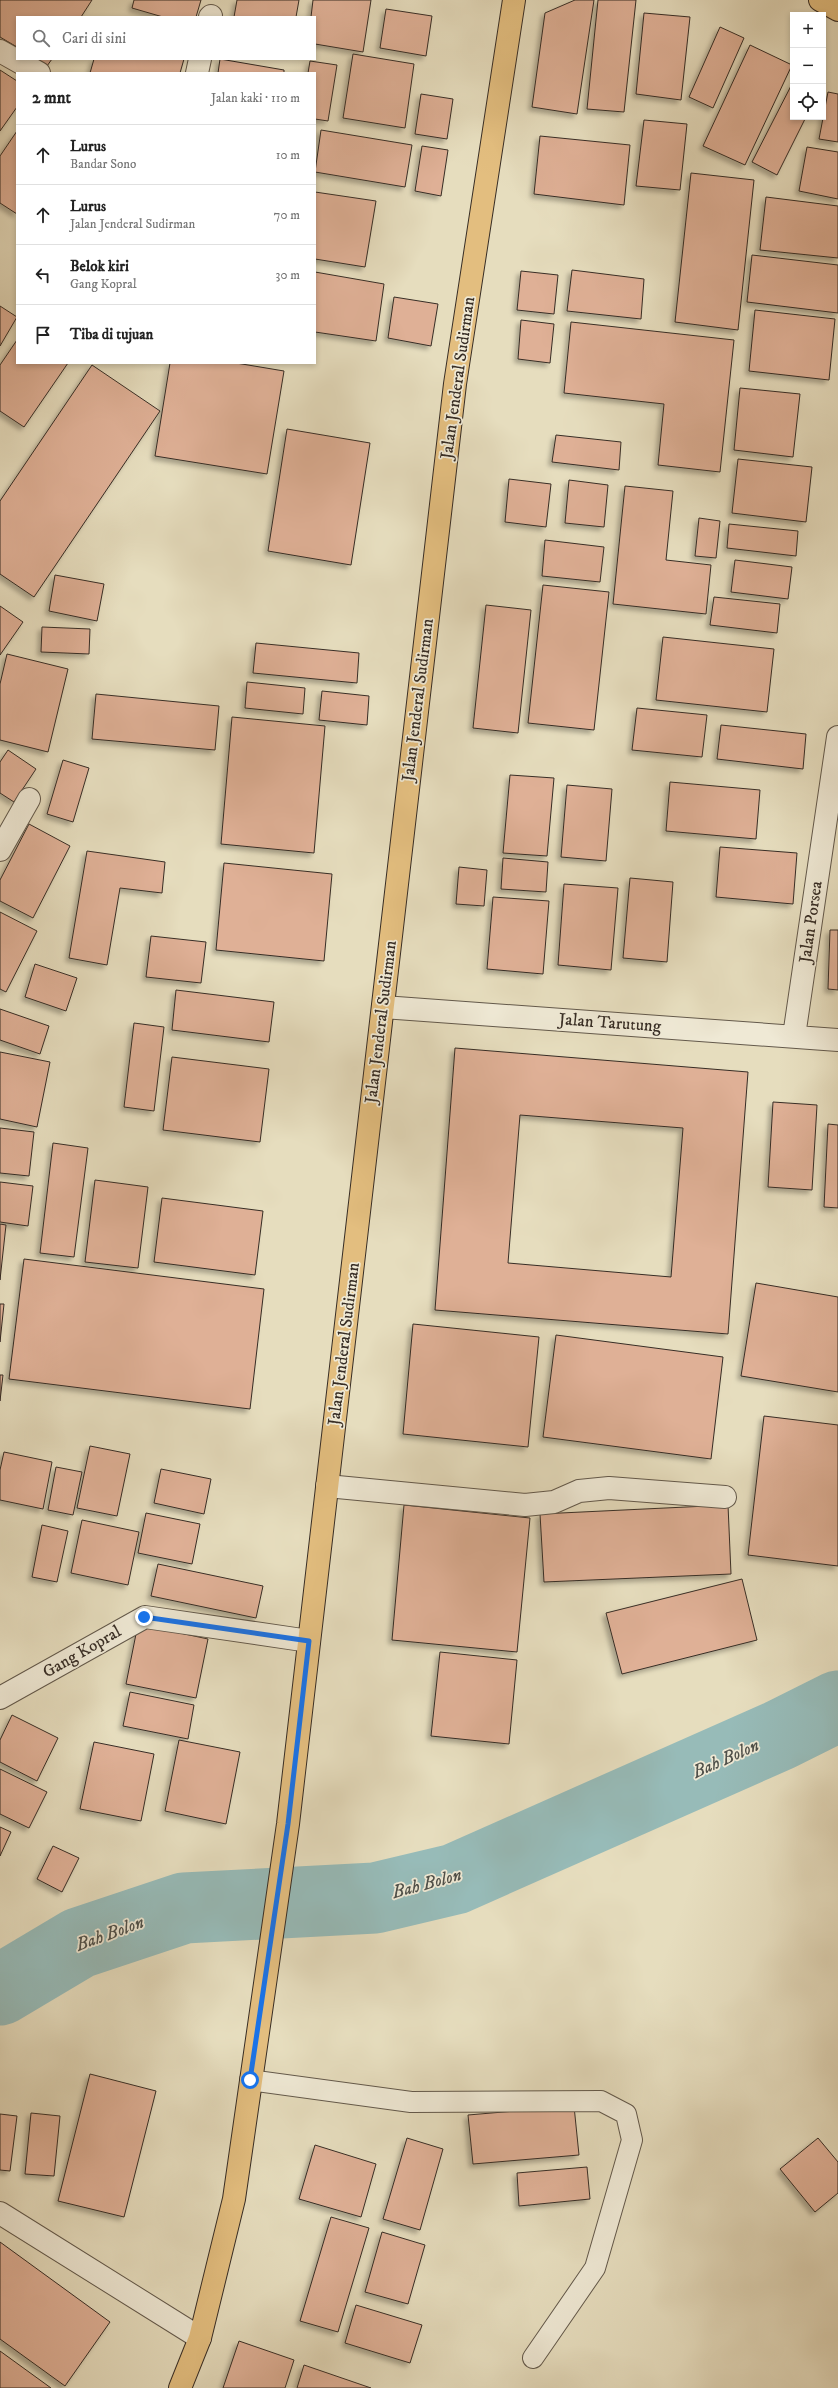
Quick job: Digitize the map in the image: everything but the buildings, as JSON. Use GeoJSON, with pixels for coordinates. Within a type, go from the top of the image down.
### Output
{"type":"FeatureCollection","features":[{"type":"Feature","properties":{"kind":"main road","name":"Jalan Jenderal Sudirman"},"geometry":{"type":"LineString","coordinates":[[200,2338],[234,2199],[288,1824],[455,384],[513,10],[522,0]]}},
{"type":"Feature","properties":{"kind":"main road"},"geometry":{"type":"LineString","coordinates":[[820,0],[838,10]]}},
{"type":"Feature","properties":{"kind":"main road"},"geometry":{"type":"LineString","coordinates":[[180,2388],[200,2338]]}},
{"type":"Feature","properties":{"kind":"street"},"geometry":{"type":"LineString","coordinates":[[0,51],[37,72]]}},
{"type":"Feature","properties":{"kind":"street"},"geometry":{"type":"LineString","coordinates":[[196,72],[200,60]]}},
{"type":"Feature","properties":{"kind":"street","name":"Jalan Porsea"},"geometry":{"type":"LineString","coordinates":[[794,1036],[838,737]]}},
{"type":"Feature","properties":{"kind":"street"},"geometry":{"type":"LineString","coordinates":[[0,850],[29,799]]}},
{"type":"Feature","properties":{"kind":"street","name":"Jalan Tarutung"},"geometry":{"type":"LineString","coordinates":[[383,1007],[838,1040]]}},
{"type":"Feature","properties":{"kind":"street"},"geometry":{"type":"LineString","coordinates":[[327,1486],[525,1505],[554,1502],[579,1491],[609,1488],[725,1497]]}},
{"type":"Feature","properties":{"kind":"street","name":"Gang Kopral"},"geometry":{"type":"LineString","coordinates":[[0,1698],[144,1617],[309,1641]]}},
{"type":"Feature","properties":{"kind":"street"},"geometry":{"type":"LineString","coordinates":[[0,2213],[200,2338]]}},
{"type":"Feature","properties":{"kind":"lane"},"geometry":{"type":"LineString","coordinates":[[250,2080],[411,2102],[601,2101],[626,2114],[632,2140],[595,2268],[533,2358]]}},
{"type":"Feature","properties":{"kind":"waterway","name":"Bah Bolon"},"geometry":{"type":"LineString","coordinates":[[0,1990],[79,1943],[184,1908],[375,1898],[455,1879],[780,1735],[838,1706]]}},
{"type":"Feature","properties":{"kind":"route"},"geometry":{"type":"LineString","coordinates":[[144,1617],[160,1618],[309,1641],[288,1824],[250,2080]]}}]}
